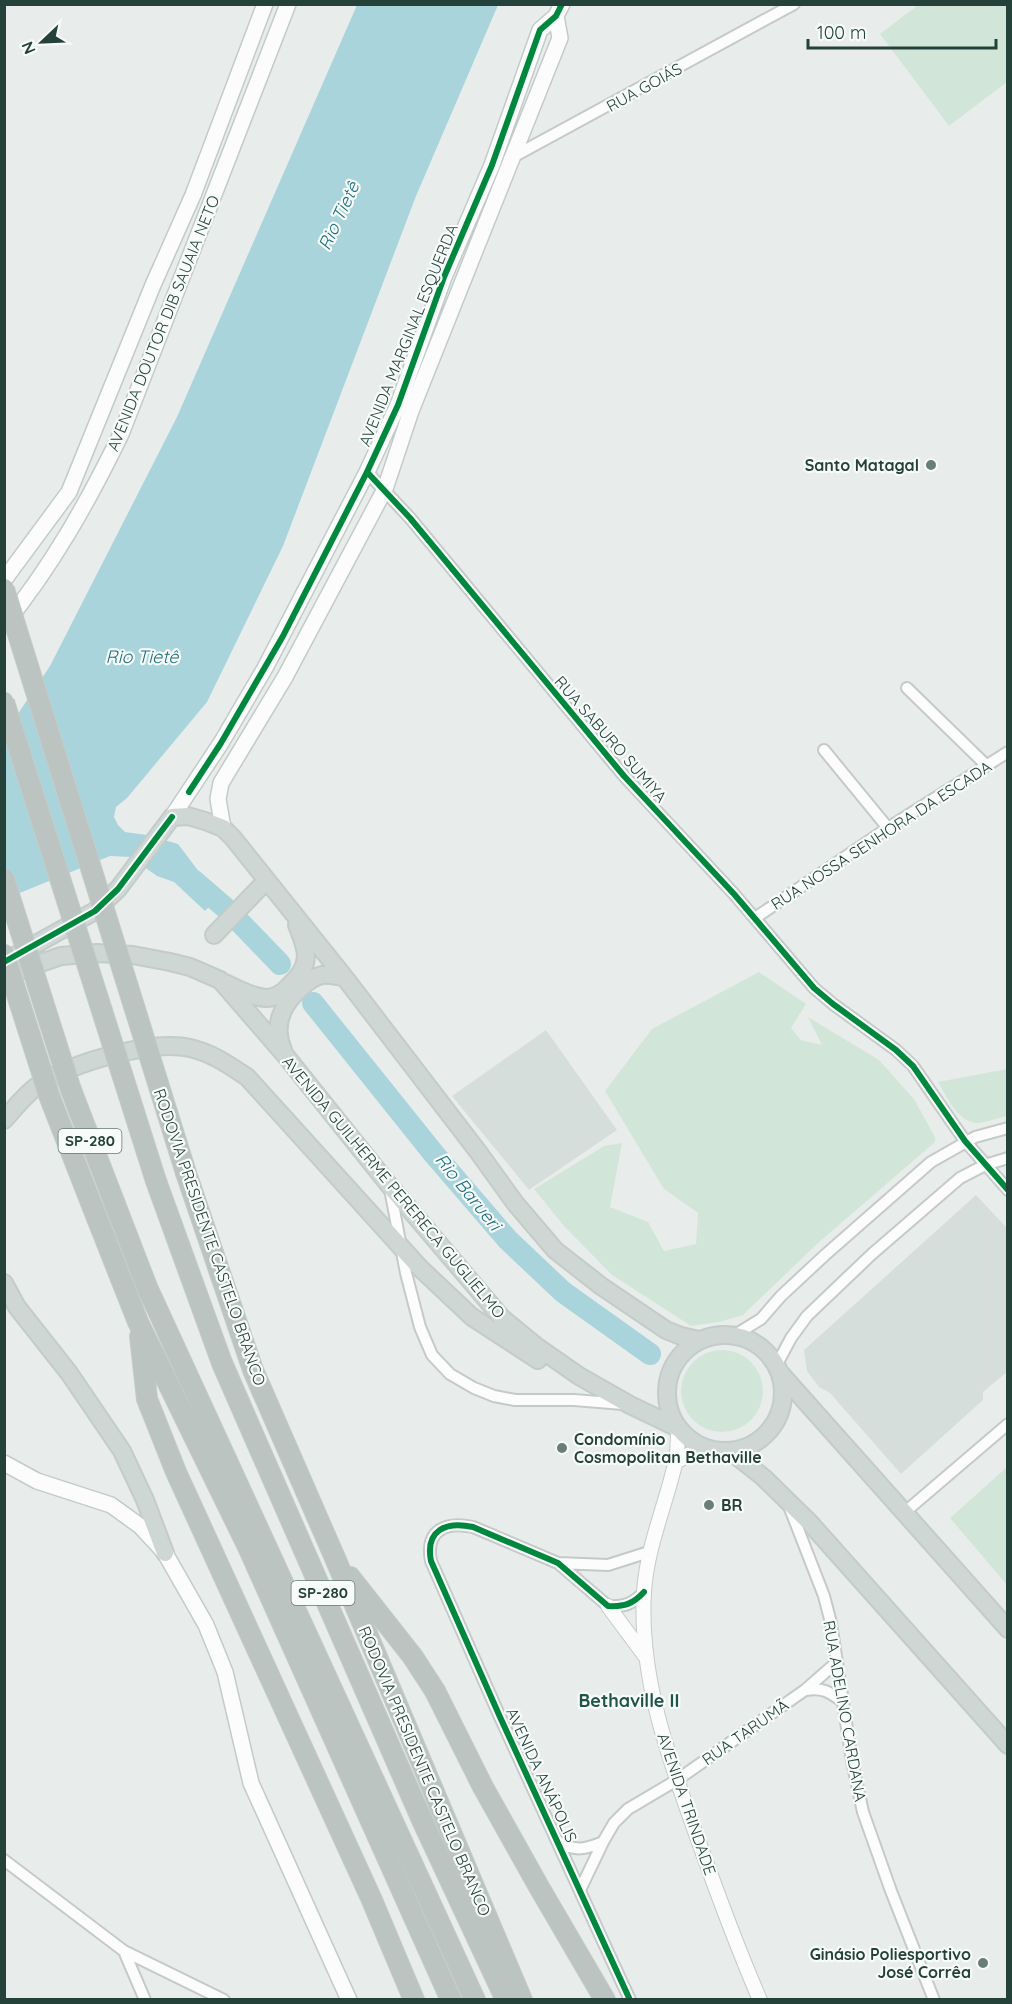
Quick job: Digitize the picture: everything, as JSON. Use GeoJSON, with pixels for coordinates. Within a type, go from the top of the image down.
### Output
{"type":"FeatureCollection","features":[{"type":"Feature","properties":{"kind":"highway","name":"RODOVIA PRESIDENTE CASTELO BRANCO"},"geometry":{"type":"LineString","coordinates":[[4,589],[186,1173],[253,1370],[522,2000]]}},
{"type":"Feature","properties":{"kind":"highway","name":"RODOVIA PRESIDENTE CASTELO BRANCO"},"geometry":{"type":"LineString","coordinates":[[4,702],[156,1181],[222,1363],[422,1820],[506,2000]]}},
{"type":"Feature","properties":{"kind":"highway","name":"SP-280"},"geometry":{"type":"LineString","coordinates":[[4,879],[71,1090],[147,1287],[475,2000]]}},
{"type":"Feature","properties":{"kind":"highway"},"geometry":{"type":"LineString","coordinates":[[4,954],[50,1098],[138,1322],[248,1547],[451,2000]]}},
{"type":"Feature","properties":{"kind":"highway"},"geometry":{"type":"LineString","coordinates":[[138,1322],[147,1399],[176,1472],[371,1898],[414,2000]]}},
{"type":"Feature","properties":{"kind":"highway"},"geometry":{"type":"LineString","coordinates":[[282,1500],[335,1558],[413,1657],[435,1691],[538,1887],[605,2000]]}},
{"type":"Feature","properties":{"kind":"main road","name":"AVENIDA DOUTOR DIB SAUAIA NETO"},"geometry":{"type":"LineString","coordinates":[[4,580],[69,492],[153,285],[193,195],[265,4]]}},
{"type":"Feature","properties":{"kind":"main road","name":"AVENIDA DOUTOR DIB SAUAIA NETO"},"geometry":{"type":"LineString","coordinates":[[4,625],[49,567],[94,489],[121,434],[288,4]]}},
{"type":"Feature","properties":{"kind":"main road","name":"AVENIDA MARGINAL ESQUERDA"},"geometry":{"type":"LineString","coordinates":[[223,828],[218,799],[221,783],[285,677],[385,489],[411,411],[560,38],[559,10]]}},
{"type":"Feature","properties":{"kind":"main road","name":"AVENIDA MARGINAL ESQUERDA"},"geometry":{"type":"LineString","coordinates":[[4,962],[95,911],[118,889],[169,820],[221,743],[270,660],[367,472],[398,405],[444,277],[492,165],[540,30],[559,10]]}},
{"type":"Feature","properties":{"kind":"main road"},"geometry":{"type":"LineString","coordinates":[[169,820],[188,816],[223,828],[345,978],[515,1203],[555,1250],[601,1286],[666,1330],[699,1340]]}},
{"type":"Feature","properties":{"kind":"main road"},"geometry":{"type":"LineString","coordinates":[[214,935],[266,881]]}},
{"type":"Feature","properties":{"kind":"main road","name":"AVENIDA GUILHERME PERERECA GUGLIELMO"},"geometry":{"type":"LineString","coordinates":[[4,980],[26,968],[61,956],[115,953],[190,967],[246,993],[268,998],[283,993],[302,974],[306,966],[304,943],[291,911]]}},
{"type":"Feature","properties":{"kind":"main road"},"geometry":{"type":"LineString","coordinates":[[285,1055],[278,1039],[279,1021],[284,1006],[306,984],[320,975],[345,978]]}},
{"type":"Feature","properties":{"kind":"main road","name":"AVENIDA GUILHERME PERERECA GUGLIELMO"},"geometry":{"type":"LineString","coordinates":[[220,980],[285,1055],[389,1185],[502,1318],[557,1362],[630,1405],[678,1428]]}},
{"type":"Feature","properties":{"kind":"main road"},"geometry":{"type":"LineString","coordinates":[[4,1120],[40,1084],[72,1068],[128,1051],[188,1047],[217,1057],[247,1077],[420,1268],[472,1317],[570,1379],[615,1396]]}},
{"type":"Feature","properties":{"kind":"main road"},"geometry":{"type":"LineString","coordinates":[[4,1283],[17,1307],[69,1373],[122,1450],[145,1500],[165,1553],[210,1634],[225,1672],[251,1783],[349,2000]]}},
{"type":"Feature","properties":{"kind":"main road"},"geometry":{"type":"LineString","coordinates":[[778,1369],[783,1396],[776,1421],[768,1433],[757,1442],[744,1448],[730,1451],[702,1447],[678,1428],[670,1412],[667,1384],[678,1358],[684,1351],[699,1340],[720,1334],[735,1335],[756,1344],[768,1353],[778,1369],[1008,1629]]}},
{"type":"Feature","properties":{"kind":"main road"},"geometry":{"type":"LineString","coordinates":[[730,1451],[787,1500],[828,1542],[1008,1745]]}},
{"type":"Feature","properties":{"kind":"main road"},"geometry":{"type":"LineString","coordinates":[[4,1463],[37,1481],[111,1505],[140,1526],[165,1553]]}},
{"type":"Feature","properties":{"kind":"street","name":"RUA GOIÁS"},"geometry":{"type":"LineString","coordinates":[[492,165],[513,158],[794,4]]}},
{"type":"Feature","properties":{"kind":"street","name":"RUA SABURO SUMIYA"},"geometry":{"type":"LineString","coordinates":[[367,472],[385,489],[630,783],[755,918],[814,988],[905,1058],[921,1077],[965,1141],[1008,1190]]}},
{"type":"Feature","properties":{"kind":"street"},"geometry":{"type":"LineString","coordinates":[[907,688],[986,765]]}},
{"type":"Feature","properties":{"kind":"street"},"geometry":{"type":"LineString","coordinates":[[824,750],[888,828]]}},
{"type":"Feature","properties":{"kind":"street","name":"RUA NOSSA SENHORA DA ESCADA"},"geometry":{"type":"LineString","coordinates":[[755,918],[888,828],[1008,752]]}},
{"type":"Feature","properties":{"kind":"street"},"geometry":{"type":"LineString","coordinates":[[735,1335],[761,1319],[781,1296],[931,1162],[965,1141],[1008,1128]]}},
{"type":"Feature","properties":{"kind":"street"},"geometry":{"type":"LineString","coordinates":[[778,1369],[795,1332],[819,1303],[940,1193],[960,1178],[985,1165],[1006,1160]]}},
{"type":"Feature","properties":{"kind":"street"},"geometry":{"type":"LineString","coordinates":[[389,1185],[400,1246],[420,1328],[432,1355],[450,1374],[474,1389],[515,1400],[574,1400],[630,1405]]}},
{"type":"Feature","properties":{"kind":"street"},"geometry":{"type":"LineString","coordinates":[[905,1512],[1008,1424]]}},
{"type":"Feature","properties":{"kind":"street","name":"AVENIDA TRINDADE"},"geometry":{"type":"LineString","coordinates":[[678,1428],[676,1462],[649,1552],[644,1592],[645,1656],[655,1706],[677,1780],[736,1945],[760,2000]]}},
{"type":"Feature","properties":{"kind":"street"},"geometry":{"type":"LineString","coordinates":[[676,1462],[702,1447]]}},
{"type":"Feature","properties":{"kind":"street","name":"RUA ADELINO CARDANA"},"geometry":{"type":"LineString","coordinates":[[787,1500],[824,1596],[831,1623],[862,1812],[934,2000]]}},
{"type":"Feature","properties":{"kind":"street","name":"AVENIDA ANÁPOLIS"},"geometry":{"type":"LineString","coordinates":[[558,1563],[473,1527],[460,1524],[442,1528],[430,1543],[431,1561],[630,2000]]}},
{"type":"Feature","properties":{"kind":"street"},"geometry":{"type":"LineString","coordinates":[[558,1563],[608,1565],[649,1552]]}},
{"type":"Feature","properties":{"kind":"street"},"geometry":{"type":"LineString","coordinates":[[558,1563],[608,1606],[645,1656]]}},
{"type":"Feature","properties":{"kind":"street"},"geometry":{"type":"LineString","coordinates":[[608,1606],[631,1604],[644,1592]]}},
{"type":"Feature","properties":{"kind":"street","name":"RUA TARUMÃ"},"geometry":{"type":"LineString","coordinates":[[580,1890],[614,1823],[628,1809],[677,1780],[805,1690],[837,1662]]}},
{"type":"Feature","properties":{"kind":"street","name":"RUA TARUMÃ"},"geometry":{"type":"LineString","coordinates":[[805,1690],[816,1688],[826,1690],[843,1702]]}},
{"type":"Feature","properties":{"kind":"street"},"geometry":{"type":"LineString","coordinates":[[559,1842],[570,1849],[578,1850],[603,1842]]}},
{"type":"Feature","properties":{"kind":"street"},"geometry":{"type":"LineString","coordinates":[[4,1860],[124,1951],[224,2000]]}},
{"type":"Feature","properties":{"kind":"street"},"geometry":{"type":"LineString","coordinates":[[124,1951],[145,2000]]}},
{"type":"Feature","properties":{"kind":"shaded area"},"geometry":{"type":"Polygon","coordinates":[[[546,1030],[617,1130],[529,1190],[452,1096],[546,1030]]]}},
{"type":"Feature","properties":{"kind":"shaded area"},"geometry":{"type":"Polygon","coordinates":[[[976,1195],[1007,1228],[1007,1372],[983,1392],[983,1400],[901,1474],[830,1393],[819,1387],[807,1371],[804,1350],[976,1195]]]}},
{"type":"Feature","properties":{"kind":"green space"},"geometry":{"type":"Polygon","coordinates":[[[918,5],[1007,5],[1007,82],[949,126],[880,34],[918,5]]]}},
{"type":"Feature","properties":{"kind":"green space"},"geometry":{"type":"Polygon","coordinates":[[[759,972],[806,1004],[791,1028],[801,1040],[822,1045],[808,1017],[879,1060],[914,1099],[935,1137],[935,1142],[818,1243],[743,1315],[719,1322],[691,1326],[612,1275],[564,1226],[534,1189],[604,1146],[622,1143],[610,1207],[648,1222],[664,1251],[696,1244],[698,1213],[664,1189],[605,1091],[652,1029],[759,972]]]}},
{"type":"Feature","properties":{"kind":"green space"},"geometry":{"type":"Polygon","coordinates":[[[1007,1069],[1007,1116],[978,1123],[971,1122],[959,1114],[938,1082],[1007,1069]]]}},
{"type":"Feature","properties":{"kind":"green space"},"geometry":{"type":"Polygon","coordinates":[[[722,1350],[738,1353],[751,1362],[760,1375],[763,1391],[760,1407],[751,1420],[738,1429],[722,1432],[706,1429],[693,1420],[684,1407],[681,1391],[684,1375],[693,1362],[706,1353],[722,1350]]]}},
{"type":"Feature","properties":{"kind":"green space"},"geometry":{"type":"Polygon","coordinates":[[[1007,1467],[1007,1585],[950,1518],[1007,1467]]]}},
{"type":"Feature","properties":{"kind":"water","name":"Rio Tietê"},"geometry":{"type":"Polygon","coordinates":[[[357,5],[498,5],[416,196],[283,546],[207,702],[127,798],[116,807],[114,817],[125,832],[147,835],[178,844],[203,877],[223,892],[205,911],[174,882],[157,876],[130,857],[110,856],[5,899],[5,733],[50,666],[177,417],[357,5]]]}},
{"type":"Feature","properties":{"kind":"waterway","name":"Rio Barueri"},"geometry":{"type":"LineString","coordinates":[[193,880],[229,911],[280,964]]}},
{"type":"Feature","properties":{"kind":"waterway","name":"Rio Barueri"},"geometry":{"type":"LineString","coordinates":[[313,1003],[434,1154],[508,1240],[563,1292],[650,1354]]}},
{"type":"Feature","properties":{"kind":"cycle path"},"geometry":{"type":"LineString","coordinates":[[189,792],[221,743],[283,636],[367,472],[398,405],[444,277],[492,165],[540,30],[556,16],[562,4]]}},
{"type":"Feature","properties":{"kind":"cycle path"},"geometry":{"type":"LineString","coordinates":[[367,472],[410,518],[624,776],[734,894],[814,988],[896,1050],[913,1066],[965,1141],[1008,1190]]}},
{"type":"Feature","properties":{"kind":"cycle path"},"geometry":{"type":"LineString","coordinates":[[4,962],[95,911],[118,889],[172,817]]}},
{"type":"Feature","properties":{"kind":"cycle path"},"geometry":{"type":"LineString","coordinates":[[630,2000],[431,1561],[431,1542],[435,1535],[446,1527],[454,1525],[473,1527],[558,1563],[608,1606],[628,1604],[644,1592]]}},
{"type":"Feature","properties":{"kind":"place","name":"Santo Matagal"},"geometry":{"type":"Point","coordinates":[931,465]}},
{"type":"Feature","properties":{"kind":"place","name":"Condomínio Cosmopolitan Bethaville"},"geometry":{"type":"Point","coordinates":[562,1448]}},
{"type":"Feature","properties":{"kind":"place","name":"BR"},"geometry":{"type":"Point","coordinates":[709,1505]}},
{"type":"Feature","properties":{"kind":"place","name":"Ginásio Poliesportivo José Corrêa"},"geometry":{"type":"Point","coordinates":[983,1963]}},
{"type":"Feature","properties":{"kind":"district","name":"Bethaville II"},"geometry":{"type":"Point","coordinates":[629,1701]}}]}
